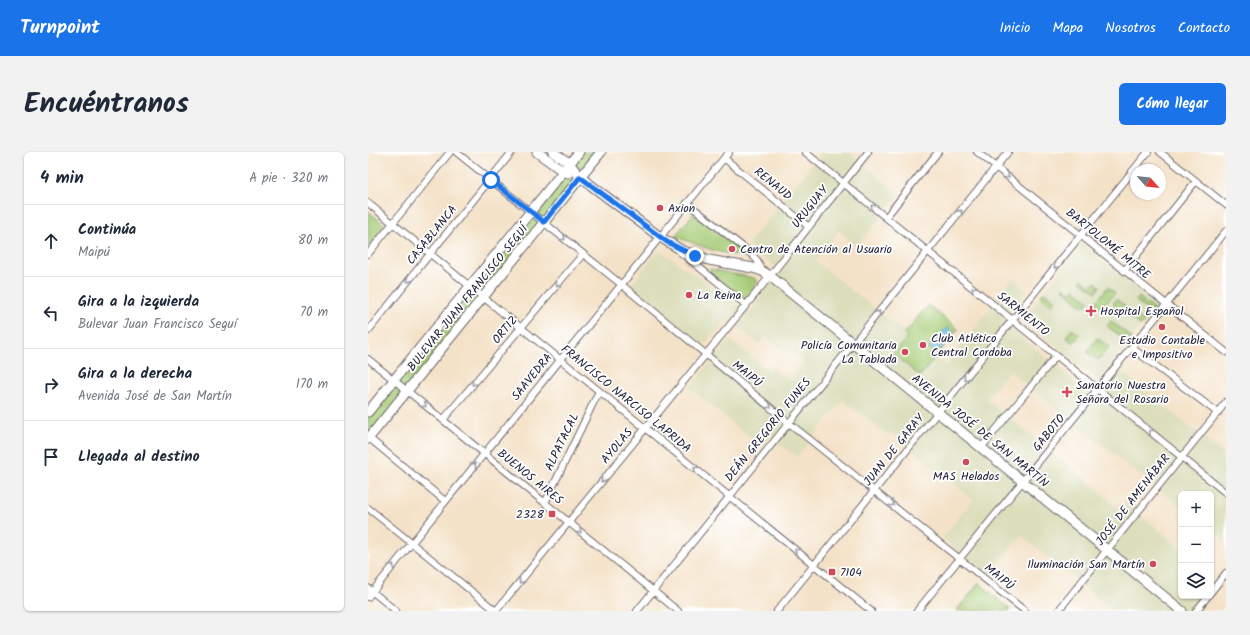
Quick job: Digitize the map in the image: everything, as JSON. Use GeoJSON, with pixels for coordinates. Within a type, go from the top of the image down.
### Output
{"type":"FeatureCollection","features":[{"type":"Feature","properties":{"kind":"main road","name":"AVENIDA JOSÉ DE SAN MARTÍN"},"geometry":{"type":"LineString","coordinates":[[537,152],[563,171],[580,177]]}},
{"type":"Feature","properties":{"kind":"main road","name":"AVENIDA JOSÉ DE SAN MARTÍN"},"geometry":{"type":"LineString","coordinates":[[553,152],[569,163],[580,177],[672,246],[695,256],[741,265],[766,273],[1182,611]]}},
{"type":"Feature","properties":{"kind":"main road","name":"BULEVAR JUAN FRANCISCO SEGUÍ"},"geometry":{"type":"LineString","coordinates":[[368,412],[579,152]]}},
{"type":"Feature","properties":{"kind":"main road","name":"BULEVAR JUAN FRANCISCO SEGUÍ"},"geometry":{"type":"LineString","coordinates":[[368,439],[601,152]]}},
{"type":"Feature","properties":{"kind":"street"},"geometry":{"type":"LineString","coordinates":[[368,254],[450,152]]}},
{"type":"Feature","properties":{"kind":"street","name":"MAIPÚ"},"geometry":{"type":"LineString","coordinates":[[456,152],[622,285],[789,423],[1025,611]]}},
{"type":"Feature","properties":{"kind":"street","name":"CASABLANCA"},"geometry":{"type":"LineString","coordinates":[[368,331],[512,152]]}},
{"type":"Feature","properties":{"kind":"street","name":"SAAVEDRA"},"geometry":{"type":"LineString","coordinates":[[368,597],[370,590],[412,543],[729,152]]}},
{"type":"Feature","properties":{"kind":"street","name":"SARMIENTO"},"geometry":{"type":"LineString","coordinates":[[805,152],[1225,492]]}},
{"type":"Feature","properties":{"kind":"street","name":"URUGUAY"},"geometry":{"type":"LineString","coordinates":[[766,273],[808,227],[868,152]]}},
{"type":"Feature","properties":{"kind":"street"},"geometry":{"type":"LineString","coordinates":[[886,217],[938,152]]}},
{"type":"Feature","properties":{"kind":"street","name":"BARTOLOMÉ MITRE"},"geometry":{"type":"LineString","coordinates":[[977,152],[1226,352]]}},
{"type":"Feature","properties":{"kind":"street","name":"DEÁN GREGORIO FUNES"},"geometry":{"type":"LineString","coordinates":[[637,611],[1008,152]]}},
{"type":"Feature","properties":{"kind":"street","name":"JUAN DE GARAY"},"geometry":{"type":"LineString","coordinates":[[777,611],[1148,152]]}},
{"type":"Feature","properties":{"kind":"street"},"geometry":{"type":"LineString","coordinates":[[1160,152],[1226,205]]}},
{"type":"Feature","properties":{"kind":"street","name":"RENAUD"},"geometry":{"type":"LineString","coordinates":[[724,158],[808,227]]}},
{"type":"Feature","properties":{"kind":"street"},"geometry":{"type":"LineString","coordinates":[[1124,271],[1196,181]]}},
{"type":"Feature","properties":{"kind":"street","name":"FRANCISCO NARCISO LAPRIDA"},"geometry":{"type":"LineString","coordinates":[[368,203],[871,611]]}},
{"type":"Feature","properties":{"kind":"street","name":"AVENIDA JOSÉ DE SAN MARTÍN"},"geometry":{"type":"LineString","coordinates":[[687,203],[748,251],[757,260],[766,273]]}},
{"type":"Feature","properties":{"kind":"street","name":"GABOTO"},"geometry":{"type":"LineString","coordinates":[[918,611],[1226,231]]}},
{"type":"Feature","properties":{"kind":"street","name":"AVENIDA JOSÉ DE SAN MARTÍN"},"geometry":{"type":"LineString","coordinates":[[672,246],[746,305]]}},
{"type":"Feature","properties":{"kind":"street","name":"ORTIZ"},"geometry":{"type":"LineString","coordinates":[[443,420],[583,254]]}},
{"type":"Feature","properties":{"kind":"street","name":"AYOLAS"},"geometry":{"type":"LineString","coordinates":[[496,611],[746,305],[766,273]]}},
{"type":"Feature","properties":{"kind":"street"},"geometry":{"type":"LineString","coordinates":[[1132,348],[1218,413]]}},
{"type":"Feature","properties":{"kind":"street"},"geometry":{"type":"LineString","coordinates":[[982,448],[1056,356]]}},
{"type":"Feature","properties":{"kind":"street","name":"BUENOS AIRES"},"geometry":{"type":"LineString","coordinates":[[368,359],[678,611]]}},
{"type":"Feature","properties":{"kind":"street","name":"ALPATACAL"},"geometry":{"type":"LineString","coordinates":[[545,503],[599,391]]}},
{"type":"Feature","properties":{"kind":"street","name":"JOSÉ DE AMENÁBAR"},"geometry":{"type":"LineString","coordinates":[[1058,611],[1226,402]]}},
{"type":"Feature","properties":{"kind":"street"},"geometry":{"type":"LineString","coordinates":[[368,439],[445,501]]}},
{"type":"Feature","properties":{"kind":"street"},"geometry":{"type":"LineString","coordinates":[[368,508],[496,611]]}},
{"type":"Feature","properties":{"kind":"street"},"geometry":{"type":"LineString","coordinates":[[1214,588],[1226,573]]}},
{"type":"Feature","properties":{"kind":"street"},"geometry":{"type":"LineString","coordinates":[[370,590],[396,611]]}},
{"type":"Feature","properties":{"kind":"street"},"geometry":{"type":"LineString","coordinates":[[1196,611],[1206,599]]}},
{"type":"Feature","properties":{"kind":"shaded area"},"geometry":{"type":"Polygon","coordinates":[[[822,152],[848,152],[900,194],[857,247],[839,231],[815,261],[946,365],[1013,278],[1027,291],[1003,322],[1096,399],[1119,370],[1226,456],[1226,486],[1219,494],[1226,500],[1226,542],[1214,532],[1214,491],[1178,491],[1178,505],[1009,371],[986,399],[1100,491],[1117,508],[1123,501],[1178,546],[1178,599],[1198,599],[1188,611],[1114,611],[1021,535],[988,576],[942,538],[973,500],[891,432],[888,435],[843,400],[797,457],[769,436],[762,447],[689,388],[730,340],[769,370],[772,367],[790,381],[803,362],[789,351],[787,354],[765,336],[759,344],[727,319],[704,345],[631,285],[659,250],[749,313],[780,271],[748,244],[822,152]]]}},
{"type":"Feature","properties":{"kind":"shaded area","name":"Hospital Español"},"geometry":{"type":"Polygon","coordinates":[[[1082,244],[1158,304],[1098,380],[1022,320],[1082,244]]]}},
{"type":"Feature","properties":{"kind":"green space"},"geometry":{"type":"Polygon","coordinates":[[[579,152],[601,152],[368,439],[368,412],[579,152]]]}},
{"type":"Feature","properties":{"kind":"green space"},"geometry":{"type":"Polygon","coordinates":[[[368,211],[386,226],[368,248],[368,211]]]}},
{"type":"Feature","properties":{"kind":"green space"},"geometry":{"type":"Polygon","coordinates":[[[693,214],[748,255],[746,257],[715,251],[677,237],[676,235],[693,214]]]}},
{"type":"Feature","properties":{"kind":"green space"},"geometry":{"type":"Polygon","coordinates":[[[710,269],[754,278],[757,280],[756,286],[744,300],[710,273],[710,269]]]}},
{"type":"Feature","properties":{"kind":"green space"},"geometry":{"type":"Polygon","coordinates":[[[1082,279],[1091,286],[1095,282],[1100,286],[1096,292],[1080,281],[1082,279]]]}},
{"type":"Feature","properties":{"kind":"green space"},"geometry":{"type":"Polygon","coordinates":[[[1063,287],[1070,293],[1074,289],[1089,301],[1084,307],[1062,288],[1063,287]]]}},
{"type":"Feature","properties":{"kind":"green space"},"geometry":{"type":"Polygon","coordinates":[[[1108,287],[1115,293],[1102,308],[1095,303],[1108,287]]]}},
{"type":"Feature","properties":{"kind":"green space"},"geometry":{"type":"Polygon","coordinates":[[[1044,292],[1055,300],[1051,305],[1040,296],[1044,292]]]}},
{"type":"Feature","properties":{"kind":"green space"},"geometry":{"type":"Polygon","coordinates":[[[1139,297],[1154,310],[1151,313],[1136,301],[1139,297]]]}},
{"type":"Feature","properties":{"kind":"green space"},"geometry":{"type":"Polygon","coordinates":[[[1116,299],[1144,322],[1141,326],[1113,304],[1116,299]]]}},
{"type":"Feature","properties":{"kind":"green space","name":"Club Atlético Central Cordoba"},"geometry":{"type":"Polygon","coordinates":[[[928,305],[958,329],[920,376],[893,354],[907,337],[904,334],[928,305]]]}},
{"type":"Feature","properties":{"kind":"green space"},"geometry":{"type":"Polygon","coordinates":[[[1111,321],[1132,338],[1128,342],[1107,326],[1111,321]]]}},
{"type":"Feature","properties":{"kind":"green space"},"geometry":{"type":"Polygon","coordinates":[[[1072,329],[1080,335],[1073,343],[1066,337],[1072,329]]]}},
{"type":"Feature","properties":{"kind":"green space"},"geometry":{"type":"Polygon","coordinates":[[[1097,338],[1109,347],[1098,360],[1087,352],[1097,338]]]}},
{"type":"Feature","properties":{"kind":"green space"},"geometry":{"type":"Polygon","coordinates":[[[979,583],[1010,609],[1009,611],[956,611],[979,583]]]}},
{"type":"Feature","properties":{"kind":"water"},"geometry":{"type":"Polygon","coordinates":[[[947,327],[953,333],[936,353],[929,347],[947,327]]]}},
{"type":"Feature","properties":{"kind":"place","name":"Axion"},"geometry":{"type":"Point","coordinates":[660,208]}},
{"type":"Feature","properties":{"kind":"place","name":"Centro de Atención al Usuario"},"geometry":{"type":"Point","coordinates":[732,249]}},
{"type":"Feature","properties":{"kind":"place","name":"La Reina"},"geometry":{"type":"Point","coordinates":[689,295]}},
{"type":"Feature","properties":{"kind":"place","name":"Hospital Español"},"geometry":{"type":"Point","coordinates":[1091,311]}},
{"type":"Feature","properties":{"kind":"place","name":"Estudio Contable e Impositivo"},"geometry":{"type":"Point","coordinates":[1162,327]}},
{"type":"Feature","properties":{"kind":"place","name":"Club Atlético Central Cordoba"},"geometry":{"type":"Point","coordinates":[923,345]}},
{"type":"Feature","properties":{"kind":"place","name":"Policía Comunitaria La Tablada"},"geometry":{"type":"Point","coordinates":[905,352]}},
{"type":"Feature","properties":{"kind":"place","name":"Sanatorio Nuestra Señora del Rosario"},"geometry":{"type":"Point","coordinates":[1067,392]}},
{"type":"Feature","properties":{"kind":"place","name":"MAS Helados"},"geometry":{"type":"Point","coordinates":[966,462]}},
{"type":"Feature","properties":{"kind":"place","name":"2328"},"geometry":{"type":"Point","coordinates":[552,514]}},
{"type":"Feature","properties":{"kind":"place","name":"Iluminación San Martín"},"geometry":{"type":"Point","coordinates":[1153,564]}},
{"type":"Feature","properties":{"kind":"place","name":"7104"},"geometry":{"type":"Point","coordinates":[832,572]}},
{"type":"Feature","properties":{"kind":"route"},"geometry":{"type":"LineString","coordinates":[[491,180],[544,222],[580,177],[672,246],[695,256]]}}]}
